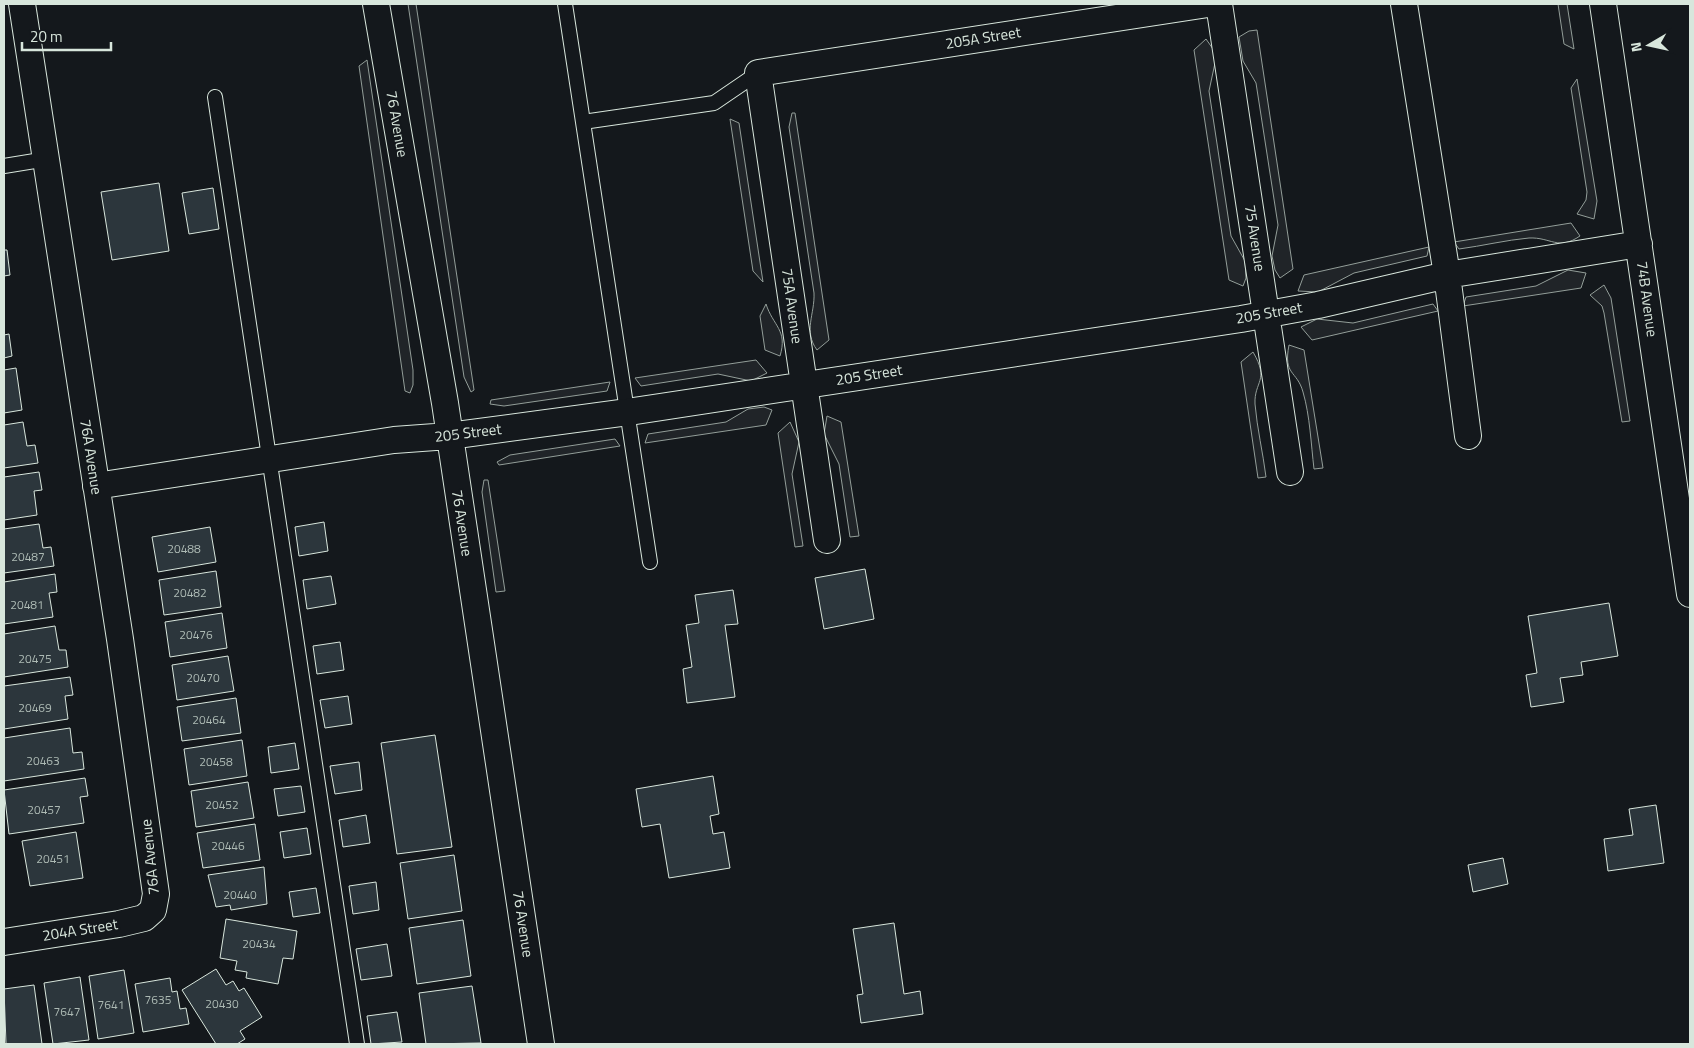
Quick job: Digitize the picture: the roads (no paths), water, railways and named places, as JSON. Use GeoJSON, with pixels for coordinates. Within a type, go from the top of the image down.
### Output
{"type":"FeatureCollection","features":[{"type":"Feature","properties":{"kind":"street","name":"76A Avenue"},"geometry":{"type":"LineString","coordinates":[[22,4],[152,856],[156,894],[154,910]]}},
{"type":"Feature","properties":{"kind":"street","name":"76 Avenue"},"geometry":{"type":"LineString","coordinates":[[376,4],[449,436],[541,1044]]}},
{"type":"Feature","properties":{"kind":"street","name":"205A Street"},"geometry":{"type":"LineString","coordinates":[[758,73],[1208,4]]}},
{"type":"Feature","properties":{"kind":"street","name":"75 Avenue"},"geometry":{"type":"LineString","coordinates":[[1219,4],[1268,315],[1290,472]]}},
{"type":"Feature","properties":{"kind":"street"},"geometry":{"type":"LineString","coordinates":[[1404,4],[1446,275],[1468,436]]}},
{"type":"Feature","properties":{"kind":"street","name":"74B Avenue"},"geometry":{"type":"LineString","coordinates":[[1603,4],[1690,594]]}},
{"type":"Feature","properties":{"kind":"street","name":"75A Avenue"},"geometry":{"type":"LineString","coordinates":[[758,73],[827,540]]}},
{"type":"Feature","properties":{"kind":"street","name":"205 Street"},"geometry":{"type":"LineString","coordinates":[[96,486],[394,440],[449,436],[628,412],[1268,315],[1446,275],[1639,244]]}},
{"type":"Feature","properties":{"kind":"street","name":"204A Street"},"geometry":{"type":"LineString","coordinates":[[4,942],[119,924],[144,918],[154,910]]}},
{"type":"Feature","properties":{"kind":"lane"},"geometry":{"type":"LineString","coordinates":[[564,4],[650,562]]}},
{"type":"Feature","properties":{"kind":"lane"},"geometry":{"type":"LineString","coordinates":[[583,122],[714,103],[758,73]]}},
{"type":"Feature","properties":{"kind":"lane"},"geometry":{"type":"LineString","coordinates":[[216,97],[357,1044]]}},
{"type":"Feature","properties":{"kind":"lane"},"geometry":{"type":"LineString","coordinates":[[4,166],[47,159]]}}]}
